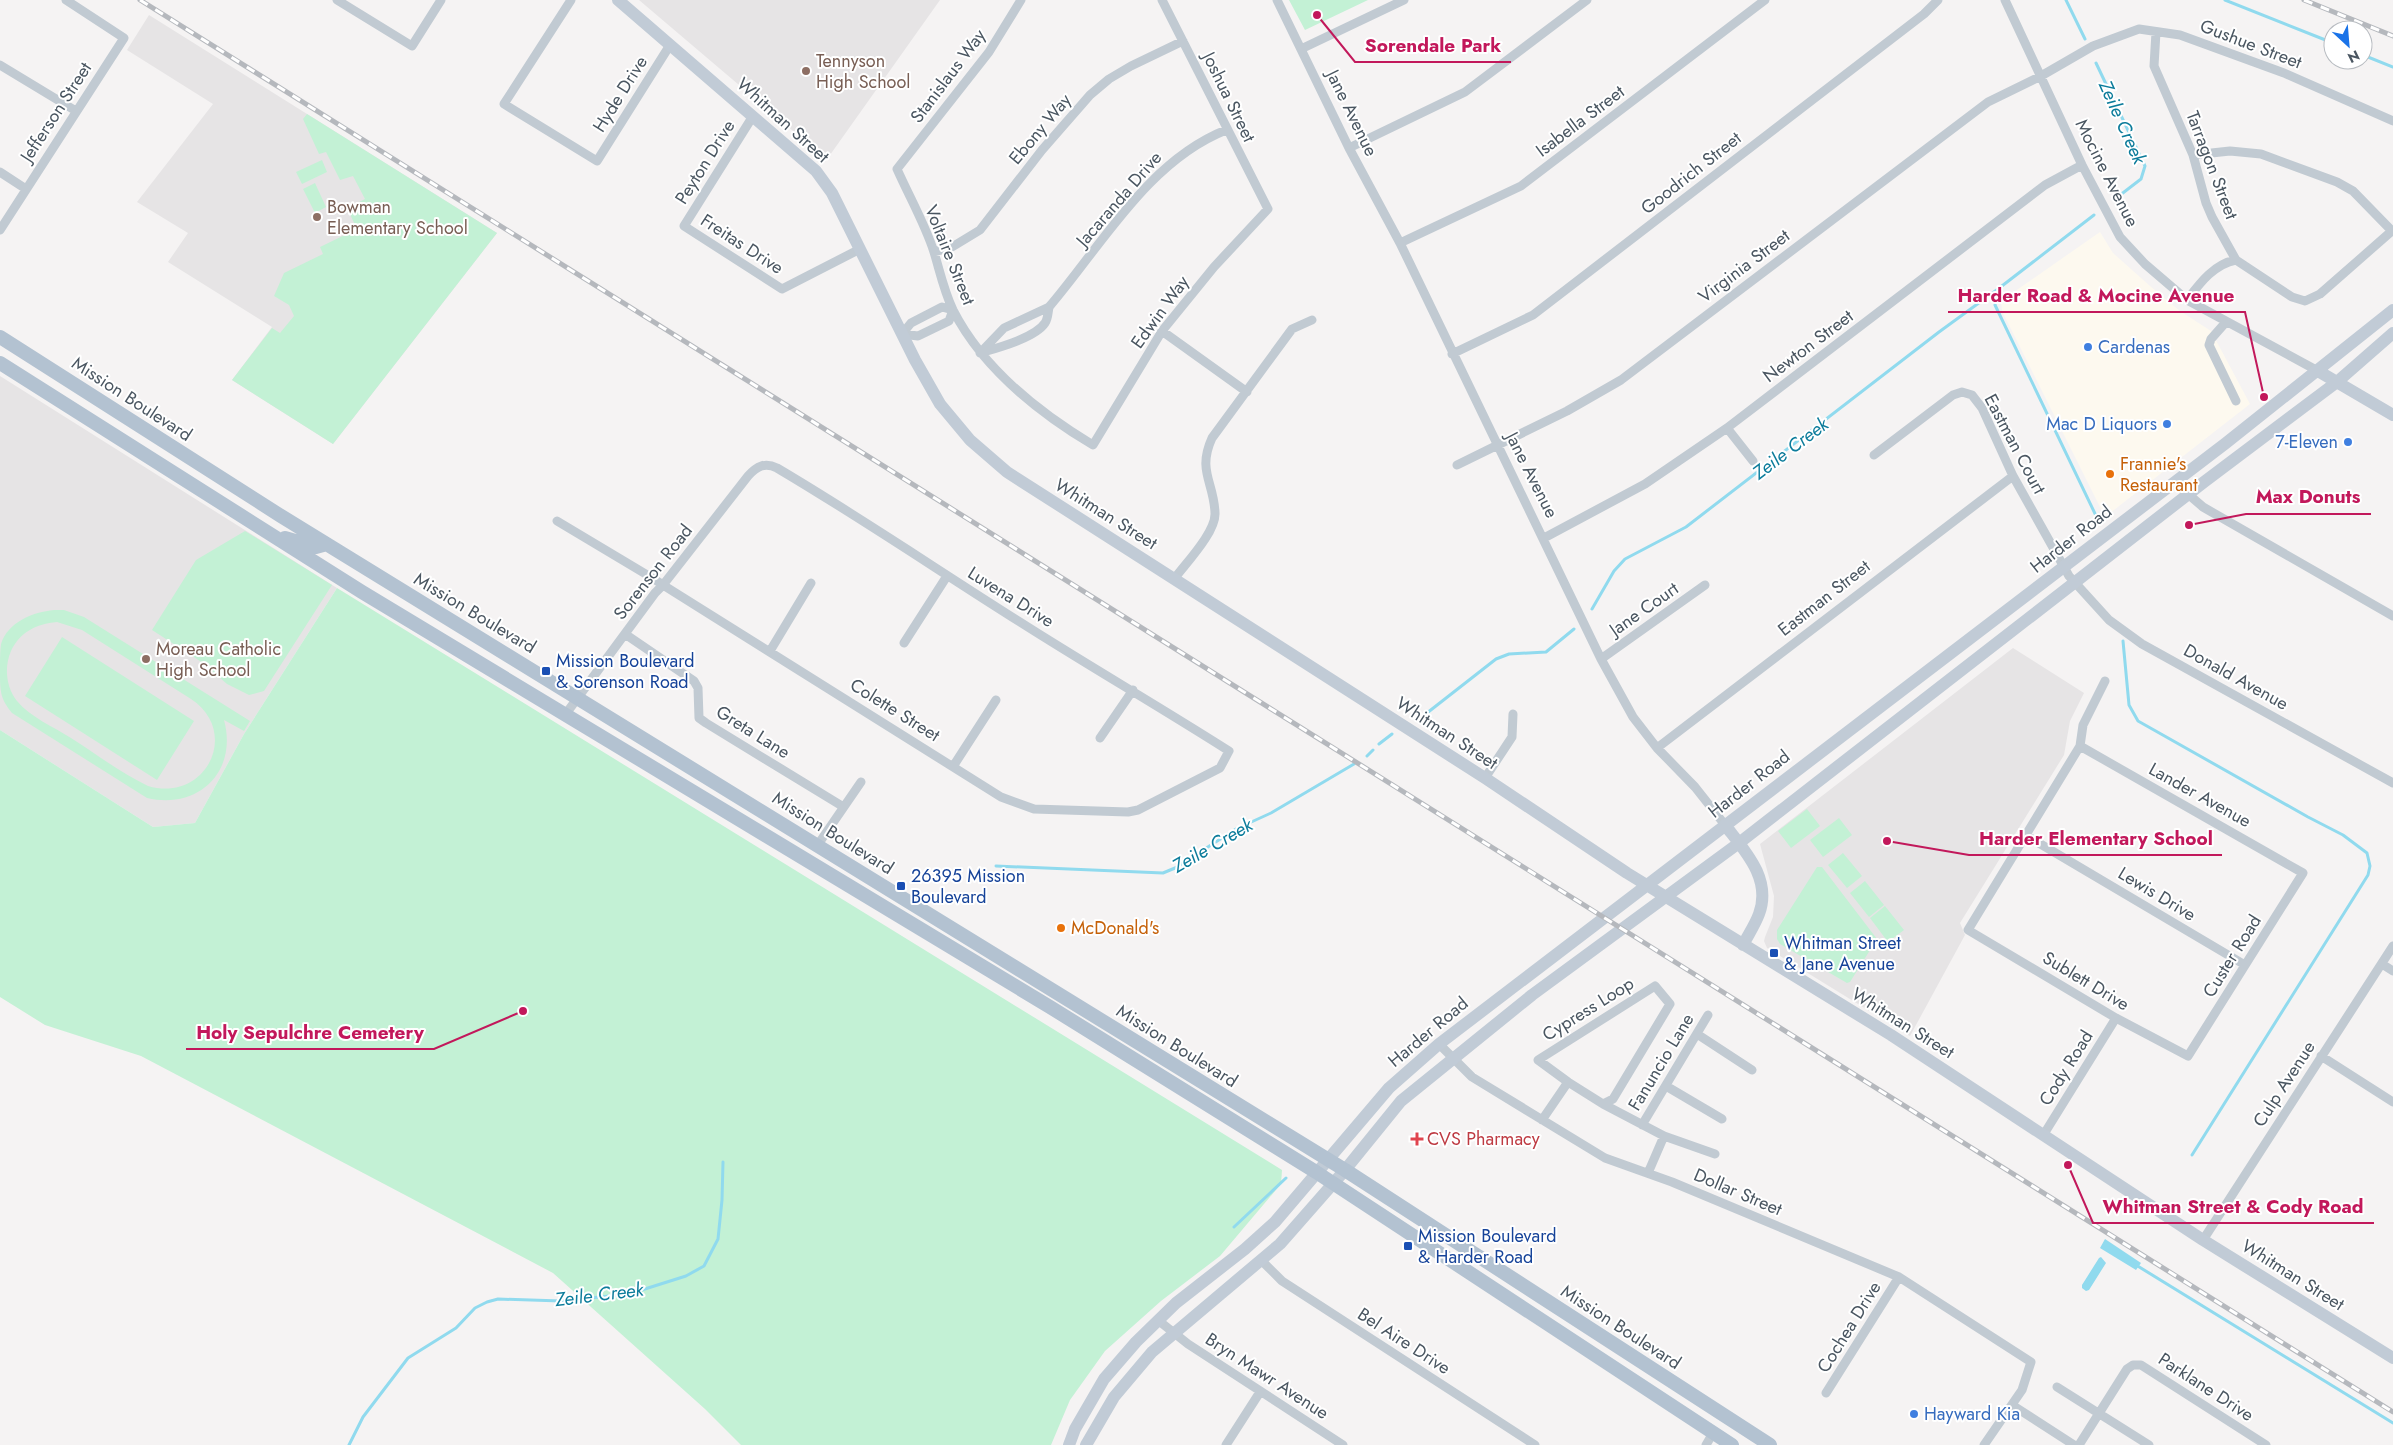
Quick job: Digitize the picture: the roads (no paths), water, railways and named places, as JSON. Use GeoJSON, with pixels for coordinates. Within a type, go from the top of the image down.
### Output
{"type":"FeatureCollection","features":[{"type":"Feature","properties":{"kind":"main road","name":"Mission Boulevard"},"geometry":{"type":"LineString","coordinates":[[0,337],[326,544],[1345,1170],[1770,1445]]}},
{"type":"Feature","properties":{"kind":"main road"},"geometry":{"type":"LineString","coordinates":[[4,366],[21,350]]}},
{"type":"Feature","properties":{"kind":"main road","name":"Mission Boulevard"},"geometry":{"type":"LineString","coordinates":[[4,366],[270,534],[565,715],[1050,1007],[1316,1172],[1331,1184],[1732,1445]]}},
{"type":"Feature","properties":{"kind":"main road"},"geometry":{"type":"LineString","coordinates":[[270,534],[316,547],[326,544]]}},
{"type":"Feature","properties":{"kind":"main road"},"geometry":{"type":"LineString","coordinates":[[1002,979],[1024,982],[1055,1001],[1061,1002],[1065,999]]}},
{"type":"Feature","properties":{"kind":"street","name":"Jefferson Street"},"geometry":{"type":"LineString","coordinates":[[0,230],[124,38],[66,0]]}},
{"type":"Feature","properties":{"kind":"street"},"geometry":{"type":"LineString","coordinates":[[337,0],[412,46],[442,0]]}},
{"type":"Feature","properties":{"kind":"street","name":"Hyde Drive"},"geometry":{"type":"LineString","coordinates":[[571,0],[504,104],[597,161],[670,45]]}},
{"type":"Feature","properties":{"kind":"street","name":"Whitman Street"},"geometry":{"type":"LineString","coordinates":[[618,0],[816,171],[832,193],[902,334],[940,404],[954,422],[987,456],[1028,486],[1175,578],[1485,778],[1627,873],[1891,1035],[2044,1134],[2122,1188],[2393,1358]]}},
{"type":"Feature","properties":{"kind":"street","name":"Stanislaus Way"},"geometry":{"type":"LineString","coordinates":[[897,169],[989,52],[1021,0]]}},
{"type":"Feature","properties":{"kind":"street","name":"Joshua Street"},"geometry":{"type":"LineString","coordinates":[[1162,0],[1226,130],[1268,209]]}},
{"type":"Feature","properties":{"kind":"street","name":"Jane Avenue"},"geometry":{"type":"LineString","coordinates":[[1276,0],[1349,148],[1400,243],[1601,659],[1633,717],[1657,748],[1695,787],[1739,842],[1757,870],[1763,890],[1759,915],[1743,945]]}},
{"type":"Feature","properties":{"kind":"street"},"geometry":{"type":"LineString","coordinates":[[1301,49],[1404,0]]}},
{"type":"Feature","properties":{"kind":"street"},"geometry":{"type":"LineString","coordinates":[[1349,148],[1465,92],[1587,0]]}},
{"type":"Feature","properties":{"kind":"street","name":"Isabella Street"},"geometry":{"type":"LineString","coordinates":[[1400,243],[1521,186],[1765,0]]}},
{"type":"Feature","properties":{"kind":"street","name":"Goodrich Street"},"geometry":{"type":"LineString","coordinates":[[1452,354],[1534,315],[1916,20],[1938,0]]}},
{"type":"Feature","properties":{"kind":"street","name":"Mocine Avenue"},"geometry":{"type":"LineString","coordinates":[[2005,0],[2082,165],[2120,237],[2145,264],[2187,300],[2318,371]]}},
{"type":"Feature","properties":{"kind":"street","name":"Gushue Street"},"geometry":{"type":"LineString","coordinates":[[2093,46],[2139,30],[2180,35],[2284,73],[2393,121]]}},
{"type":"Feature","properties":{"kind":"street","name":"Tarragon Street"},"geometry":{"type":"LineString","coordinates":[[2156,32],[2154,66],[2193,155],[2206,203],[2236,260],[2292,297],[2305,301],[2320,294],[2392,231]]}},
{"type":"Feature","properties":{"kind":"street","name":"Ebony Way"},"geometry":{"type":"LineString","coordinates":[[934,252],[952,247],[980,230],[1042,150],[1090,95],[1110,79],[1131,66],[1183,41]]}},
{"type":"Feature","properties":{"kind":"street","name":"Virginia Street"},"geometry":{"type":"LineString","coordinates":[[1457,465],[1567,411],[1621,380],[1988,102],[2041,76],[2093,46]]}},
{"type":"Feature","properties":{"kind":"street"},"geometry":{"type":"LineString","coordinates":[[0,64],[76,111]]}},
{"type":"Feature","properties":{"kind":"street","name":"Peyton Drive"},"geometry":{"type":"LineString","coordinates":[[684,226],[753,116]]}},
{"type":"Feature","properties":{"kind":"street","name":"Jacaranda Drive"},"geometry":{"type":"LineString","coordinates":[[980,353],[1004,328],[1049,307],[1142,192],[1163,169],[1182,153],[1205,138],[1226,130]]}},
{"type":"Feature","properties":{"kind":"street"},"geometry":{"type":"LineString","coordinates":[[2193,155],[2230,151],[2261,154],[2336,182],[2353,191],[2392,231]]}},
{"type":"Feature","properties":{"kind":"street","name":"Newton Street"},"geometry":{"type":"LineString","coordinates":[[1544,538],[1645,484],[1727,428],[2044,185],[2082,165]]}},
{"type":"Feature","properties":{"kind":"street","name":"Voltaire Street"},"geometry":{"type":"LineString","coordinates":[[897,169],[934,252],[938,274],[953,310],[980,353],[1044,414],[1093,445]]}},
{"type":"Feature","properties":{"kind":"street"},"geometry":{"type":"LineString","coordinates":[[0,172],[26,189]]}},
{"type":"Feature","properties":{"kind":"street","name":"Edwin Way"},"geometry":{"type":"LineString","coordinates":[[1093,445],[1162,331],[1214,267],[1268,209]]}},
{"type":"Feature","properties":{"kind":"street","name":"Freitas Drive"},"geometry":{"type":"LineString","coordinates":[[684,226],[782,289],[860,249]]}},
{"type":"Feature","properties":{"kind":"street"},"geometry":{"type":"LineString","coordinates":[[2187,300],[2196,288],[2223,263],[2236,260]]}},
{"type":"Feature","properties":{"kind":"street"},"geometry":{"type":"LineString","coordinates":[[942,307],[953,310],[949,321],[918,336],[902,334],[911,323],[942,307]]}},
{"type":"Feature","properties":{"kind":"street","name":"Jacaranda Drive"},"geometry":{"type":"LineString","coordinates":[[980,353],[1003,347],[1037,330],[1046,322],[1049,307]]}},
{"type":"Feature","properties":{"kind":"street","name":"Harder Road"},"geometry":{"type":"LineString","coordinates":[[1069,1445],[1075,1429],[1104,1380],[1136,1342],[1176,1303],[1245,1249],[1275,1222],[1389,1088],[1439,1044],[2063,568],[2318,371],[2393,310]]}},
{"type":"Feature","properties":{"kind":"street"},"geometry":{"type":"LineString","coordinates":[[1175,578],[1205,539],[1215,514],[1205,468],[1205,454],[1212,438],[1292,329],[1312,320]]}},
{"type":"Feature","properties":{"kind":"street"},"geometry":{"type":"LineString","coordinates":[[2226,322],[2211,339],[2209,345],[2236,401]]}},
{"type":"Feature","properties":{"kind":"street"},"geometry":{"type":"LineString","coordinates":[[1162,331],[1247,392]]}},
{"type":"Feature","properties":{"kind":"street","name":"Harder Road"},"geometry":{"type":"LineString","coordinates":[[1086,1445],[1114,1397],[1130,1376],[1152,1352],[1286,1238],[1401,1101],[1540,990],[1739,842],[2337,382],[2393,333]]}},
{"type":"Feature","properties":{"kind":"street"},"geometry":{"type":"LineString","coordinates":[[2318,371],[2360,398],[2393,415]]}},
{"type":"Feature","properties":{"kind":"street","name":"Eastman Court"},"geometry":{"type":"LineString","coordinates":[[1874,454],[1936,407],[1962,392],[1972,395],[1982,408],[2013,476],[2063,568],[2075,583]]}},
{"type":"Feature","properties":{"kind":"street"},"geometry":{"type":"LineString","coordinates":[[1727,428],[1753,461]]}},
{"type":"Feature","properties":{"kind":"street","name":"Sorenson Road"},"geometry":{"type":"LineString","coordinates":[[565,715],[662,585],[755,469],[762,465],[777,468]]}},
{"type":"Feature","properties":{"kind":"street","name":"Luvena Drive"},"geometry":{"type":"LineString","coordinates":[[777,468],[835,502],[947,576],[1230,751]]}},
{"type":"Feature","properties":{"kind":"street","name":"Eastman Street"},"geometry":{"type":"LineString","coordinates":[[1657,748],[2013,476]]}},
{"type":"Feature","properties":{"kind":"street"},"geometry":{"type":"LineString","coordinates":[[2174,482],[2203,507],[2393,616]]}},
{"type":"Feature","properties":{"kind":"street","name":"Colette Street"},"geometry":{"type":"LineString","coordinates":[[557,520],[770,651],[1001,797],[1028,808],[1128,812],[1147,807],[1220,768],[1230,751]]}},
{"type":"Feature","properties":{"kind":"street"},"geometry":{"type":"LineString","coordinates":[[904,643],[947,576]]}},
{"type":"Feature","properties":{"kind":"street"},"geometry":{"type":"LineString","coordinates":[[770,651],[811,583]]}},
{"type":"Feature","properties":{"kind":"street","name":"Donald Avenue"},"geometry":{"type":"LineString","coordinates":[[2075,583],[2109,620],[2126,634],[2393,783]]}},
{"type":"Feature","properties":{"kind":"street","name":"Jane Court"},"geometry":{"type":"LineString","coordinates":[[1601,659],[1706,585]]}},
{"type":"Feature","properties":{"kind":"street","name":"Greta Lane"},"geometry":{"type":"LineString","coordinates":[[625,634],[694,681],[698,688],[700,718],[706,723],[842,806]]}},
{"type":"Feature","properties":{"kind":"street"},"geometry":{"type":"LineString","coordinates":[[2027,836],[2080,746],[2083,726],[2105,681]]}},
{"type":"Feature","properties":{"kind":"street"},"geometry":{"type":"LineString","coordinates":[[1100,738],[1133,690]]}},
{"type":"Feature","properties":{"kind":"street"},"geometry":{"type":"LineString","coordinates":[[954,766],[996,700]]}},
{"type":"Feature","properties":{"kind":"street"},"geometry":{"type":"LineString","coordinates":[[1485,778],[1512,737],[1513,714]]}},
{"type":"Feature","properties":{"kind":"street","name":"Lander Avenue"},"geometry":{"type":"LineString","coordinates":[[2080,746],[2304,872]]}},
{"type":"Feature","properties":{"kind":"street"},"geometry":{"type":"LineString","coordinates":[[817,846],[842,806],[861,782]]}},
{"type":"Feature","properties":{"kind":"street","name":"Sublett Drive"},"geometry":{"type":"LineString","coordinates":[[2027,836],[1968,930],[2116,1018],[2188,1056]]}},
{"type":"Feature","properties":{"kind":"street","name":"Lewis Drive"},"geometry":{"type":"LineString","coordinates":[[2027,836],[2245,965]]}},
{"type":"Feature","properties":{"kind":"street","name":"Custer Road"},"geometry":{"type":"LineString","coordinates":[[2188,1056],[2304,872]]}},
{"type":"Feature","properties":{"kind":"street","name":"Culp Avenue"},"geometry":{"type":"LineString","coordinates":[[2203,1240],[2393,946]]}},
{"type":"Feature","properties":{"kind":"street"},"geometry":{"type":"LineString","coordinates":[[2382,964],[2393,971]]}},
{"type":"Feature","properties":{"kind":"street","name":"Cypress Loop"},"geometry":{"type":"LineString","coordinates":[[1656,986],[1670,1004],[1613,1099],[1603,1104],[1568,1082],[1538,1060],[1656,986]]}},
{"type":"Feature","properties":{"kind":"street","name":"Fanuncio Lane"},"geometry":{"type":"LineString","coordinates":[[1642,1125],[1708,1015]]}},
{"type":"Feature","properties":{"kind":"street","name":"Cody Road"},"geometry":{"type":"LineString","coordinates":[[2044,1134],[2116,1018]]}},
{"type":"Feature","properties":{"kind":"street"},"geometry":{"type":"LineString","coordinates":[[1697,1034],[1752,1070]]}},
{"type":"Feature","properties":{"kind":"street","name":"Dollar Street"},"geometry":{"type":"LineString","coordinates":[[1439,1044],[1472,1076],[1605,1158],[1899,1277],[2031,1362],[2022,1390],[2012,1405]]}},
{"type":"Feature","properties":{"kind":"street"},"geometry":{"type":"LineString","coordinates":[[2321,1056],[2393,1102]]}},
{"type":"Feature","properties":{"kind":"street"},"geometry":{"type":"LineString","coordinates":[[1542,1120],[1568,1082]]}},
{"type":"Feature","properties":{"kind":"street"},"geometry":{"type":"LineString","coordinates":[[1666,1086],[1722,1119]]}},
{"type":"Feature","properties":{"kind":"street"},"geometry":{"type":"LineString","coordinates":[[1603,1104],[1664,1136],[1715,1154]]}},
{"type":"Feature","properties":{"kind":"street"},"geometry":{"type":"LineString","coordinates":[[1648,1174],[1664,1136]]}},
{"type":"Feature","properties":{"kind":"street","name":"Bel Aire Drive"},"geometry":{"type":"LineString","coordinates":[[1260,1260],[1282,1281],[1535,1445]]}},
{"type":"Feature","properties":{"kind":"street","name":"Cochea Drive"},"geometry":{"type":"LineString","coordinates":[[1826,1393],[1899,1277]]}},
{"type":"Feature","properties":{"kind":"street"},"geometry":{"type":"LineString","coordinates":[[1159,1321],[1174,1334]]}},
{"type":"Feature","properties":{"kind":"street","name":"Bryn Mawr Avenue"},"geometry":{"type":"LineString","coordinates":[[1174,1334],[1343,1445]]}},
{"type":"Feature","properties":{"kind":"street","name":"Parklane Drive"},"geometry":{"type":"LineString","coordinates":[[2079,1445],[2127,1369],[2133,1365],[2141,1365],[2266,1445]]}},
{"type":"Feature","properties":{"kind":"street"},"geometry":{"type":"LineString","coordinates":[[2056,1387],[2149,1445]]}},
{"type":"Feature","properties":{"kind":"street"},"geometry":{"type":"LineString","coordinates":[[1226,1445],[1260,1392]]}},
{"type":"Feature","properties":{"kind":"street"},"geometry":{"type":"LineString","coordinates":[[1984,1445],[2012,1405],[2074,1445]]}},
{"type":"Feature","properties":{"kind":"street"},"geometry":{"type":"LineString","coordinates":[[1706,1445],[1713,1433]]}},
{"type":"Feature","properties":{"kind":"water"},"geometry":{"type":"Polygon","coordinates":[[[2105,1239],[2141,1263],[2136,1270],[2100,1248],[2105,1239]]]}},
{"type":"Feature","properties":{"kind":"water"},"geometry":{"type":"Polygon","coordinates":[[[2101,1257],[2106,1263],[2089,1290],[2086,1291],[2082,1288],[2082,1285],[2101,1257]]]}},
{"type":"Feature","properties":{"kind":"waterway","name":"Zeile Creek"},"geometry":{"type":"LineString","coordinates":[[2066,0],[2085,39]]}},
{"type":"Feature","properties":{"kind":"waterway"},"geometry":{"type":"LineString","coordinates":[[2225,0],[2323,39]]}},
{"type":"Feature","properties":{"kind":"waterway"},"geometry":{"type":"LineString","coordinates":[[2373,59],[2393,67]]}},
{"type":"Feature","properties":{"kind":"waterway","name":"Zeile Creek"},"geometry":{"type":"LineString","coordinates":[[2096,63],[2145,166],[2141,179],[2115,199]]}},
{"type":"Feature","properties":{"kind":"waterway","name":"Zeile Creek"},"geometry":{"type":"LineString","coordinates":[[2094,215],[1998,289],[1995,305],[2099,522]]}},
{"type":"Feature","properties":{"kind":"waterway","name":"Zeile Creek"},"geometry":{"type":"LineString","coordinates":[[1592,609],[1614,571],[1625,559],[1686,527],[1939,332],[1998,289]]}},
{"type":"Feature","properties":{"kind":"waterway","name":"Zeile Creek"},"geometry":{"type":"LineString","coordinates":[[1418,720],[1496,659],[1509,654],[1546,652],[1574,629]]}},
{"type":"Feature","properties":{"kind":"waterway"},"geometry":{"type":"LineString","coordinates":[[2123,641],[2129,705],[2138,721],[2343,835],[2367,853],[2370,866],[2368,875],[2192,1155]]}},
{"type":"Feature","properties":{"kind":"waterway","name":"Zeile Creek"},"geometry":{"type":"LineString","coordinates":[[1379,744],[1392,734]]}},
{"type":"Feature","properties":{"kind":"waterway","name":"Zeile Creek"},"geometry":{"type":"LineString","coordinates":[[1367,756],[1373,750]]}},
{"type":"Feature","properties":{"kind":"waterway","name":"Zeile Creek"},"geometry":{"type":"LineString","coordinates":[[996,866],[1163,873],[1175,868],[1236,829],[1271,813],[1354,764]]}},
{"type":"Feature","properties":{"kind":"waterway","name":"Zeile Creek"},"geometry":{"type":"LineString","coordinates":[[349,1445],[363,1417],[408,1358],[456,1328],[475,1308],[498,1299],[561,1301],[629,1294],[686,1276],[704,1266],[718,1239],[723,1162]]}},
{"type":"Feature","properties":{"kind":"waterway"},"geometry":{"type":"LineString","coordinates":[[1234,1227],[1286,1178]]}},
{"type":"Feature","properties":{"kind":"waterway"},"geometry":{"type":"LineString","coordinates":[[2136,1265],[2393,1423]]}},
{"type":"Feature","properties":{"kind":"railway"},"geometry":{"type":"LineString","coordinates":[[140,0],[2393,1412]]}},
{"type":"Feature","properties":{"kind":"railway"},"geometry":{"type":"LineString","coordinates":[[2304,0],[2393,36]]}},
{"type":"Feature","properties":{"kind":"place","name":"Sorendale Park"},"geometry":{"type":"Point","coordinates":[1317,15]}},
{"type":"Feature","properties":{"kind":"place","name":"Tennyson High School"},"geometry":{"type":"Point","coordinates":[806,71]}},
{"type":"Feature","properties":{"kind":"place","name":"Bowman Elementary School"},"geometry":{"type":"Point","coordinates":[317,217]}},
{"type":"Feature","properties":{"kind":"place","name":"Cardenas"},"geometry":{"type":"Point","coordinates":[2088,347]}},
{"type":"Feature","properties":{"kind":"place","name":"Harder Road & Mocine Avenue"},"geometry":{"type":"Point","coordinates":[2264,397]}},
{"type":"Feature","properties":{"kind":"place","name":"Mac D Liquors"},"geometry":{"type":"Point","coordinates":[2167,424]}},
{"type":"Feature","properties":{"kind":"place","name":"7-Eleven"},"geometry":{"type":"Point","coordinates":[2348,442]}},
{"type":"Feature","properties":{"kind":"place","name":"Frannie's Restaurant"},"geometry":{"type":"Point","coordinates":[2110,474]}},
{"type":"Feature","properties":{"kind":"place","name":"Max Donuts"},"geometry":{"type":"Point","coordinates":[2189,525]}},
{"type":"Feature","properties":{"kind":"place","name":"Moreau Catholic High School"},"geometry":{"type":"Point","coordinates":[146,659]}},
{"type":"Feature","properties":{"kind":"place","name":"Mission Boulevard & Sorenson Road"},"geometry":{"type":"Point","coordinates":[546,671]}},
{"type":"Feature","properties":{"kind":"place","name":"Harder Elementary School"},"geometry":{"type":"Point","coordinates":[1887,841]}},
{"type":"Feature","properties":{"kind":"place","name":"26395 Mission Boulevard"},"geometry":{"type":"Point","coordinates":[901,886]}},
{"type":"Feature","properties":{"kind":"place","name":"McDonald's"},"geometry":{"type":"Point","coordinates":[1061,928]}},
{"type":"Feature","properties":{"kind":"place","name":"Whitman Street & Jane Avenue"},"geometry":{"type":"Point","coordinates":[1774,953]}},
{"type":"Feature","properties":{"kind":"place","name":"Holy Sepulchre Cemetery"},"geometry":{"type":"Point","coordinates":[523,1011]}},
{"type":"Feature","properties":{"kind":"place","name":"CVS Pharmacy"},"geometry":{"type":"Point","coordinates":[1417,1139]}},
{"type":"Feature","properties":{"kind":"place","name":"Whitman Street & Cody Road"},"geometry":{"type":"Point","coordinates":[2068,1165]}},
{"type":"Feature","properties":{"kind":"place","name":"Mission Boulevard & Harder Road"},"geometry":{"type":"Point","coordinates":[1408,1246]}},
{"type":"Feature","properties":{"kind":"place","name":"Hayward Kia"},"geometry":{"type":"Point","coordinates":[1914,1414]}}]}
